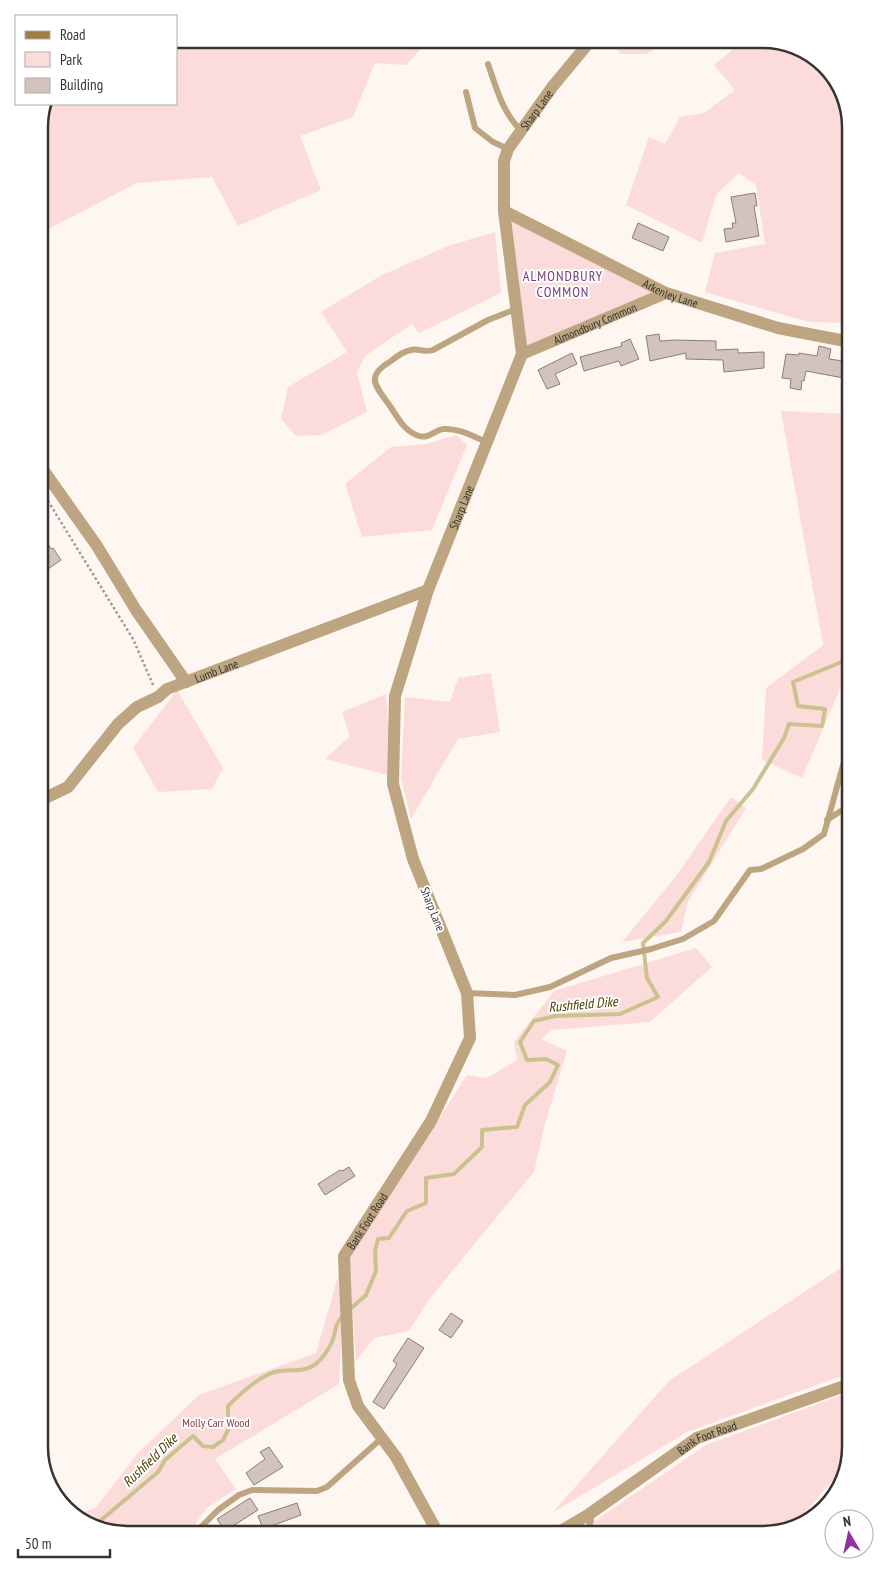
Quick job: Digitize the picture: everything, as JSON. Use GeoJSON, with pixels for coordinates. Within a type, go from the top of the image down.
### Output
{"type":"FeatureCollection","features":[{"type":"Feature","properties":{"kind":"street","name":"Sharp Lane"},"geometry":{"type":"LineString","coordinates":[[467,993],[413,859],[393,784],[395,696],[428,590],[522,354],[504,211],[504,161],[508,149],[522,132],[553,86],[585,48]]}},
{"type":"Feature","properties":{"kind":"street","name":"Arkenley Lane"},"geometry":{"type":"LineString","coordinates":[[504,211],[666,293],[778,328],[842,340]]}},
{"type":"Feature","properties":{"kind":"street","name":"Almondbury Common"},"geometry":{"type":"LineString","coordinates":[[522,354],[666,293]]}},
{"type":"Feature","properties":{"kind":"street"},"geometry":{"type":"LineString","coordinates":[[48,476],[97,546],[136,610],[186,682]]}},
{"type":"Feature","properties":{"kind":"street","name":"Lumb Lane"},"geometry":{"type":"LineString","coordinates":[[47,796],[68,787],[118,724],[137,707],[158,697],[168,689],[428,590]]}},
{"type":"Feature","properties":{"kind":"street","name":"Bank Foot Road"},"geometry":{"type":"LineString","coordinates":[[434,1526],[396,1457],[358,1406],[349,1380],[344,1256],[430,1121],[470,1038],[467,993]]}},
{"type":"Feature","properties":{"kind":"street","name":"Bank Foot Road"},"geometry":{"type":"LineString","coordinates":[[569,1526],[697,1438],[842,1387]]}},
{"type":"Feature","properties":{"kind":"lane"},"geometry":{"type":"LineString","coordinates":[[488,64],[504,109],[522,132]]}},
{"type":"Feature","properties":{"kind":"lane"},"geometry":{"type":"LineString","coordinates":[[466,92],[475,128],[492,142],[508,149]]}},
{"type":"Feature","properties":{"kind":"lane"},"geometry":{"type":"LineString","coordinates":[[487,442],[450,429],[442,429],[426,437],[414,434],[406,429],[376,385],[374,378],[377,370],[410,350],[428,352],[488,320],[516,309]]}},
{"type":"Feature","properties":{"kind":"lane"},"geometry":{"type":"LineString","coordinates":[[467,993],[515,995],[550,987],[611,958],[684,939],[714,921],[750,870],[761,869],[802,849],[824,834],[842,768]]}},
{"type":"Feature","properties":{"kind":"lane"},"geometry":{"type":"LineString","coordinates":[[827,820],[842,810]]}},
{"type":"Feature","properties":{"kind":"lane"},"geometry":{"type":"LineString","coordinates":[[202,1526],[218,1510],[239,1495],[252,1490],[317,1491],[327,1487],[382,1438]]}},
{"type":"Feature","properties":{"kind":"lane"},"geometry":{"type":"LineString","coordinates":[[588,1514],[591,1520],[589,1526]]}},
{"type":"Feature","properties":{"kind":"path"},"geometry":{"type":"LineString","coordinates":[[48,501],[134,639],[158,697]]}},
{"type":"Feature","properties":{"kind":"green space"},"geometry":{"type":"Polygon","coordinates":[[[178,48],[422,48],[406,65],[375,63],[353,117],[300,136],[321,190],[238,226],[212,177],[137,183],[48,229],[48,122],[50,105],[178,105],[178,48]]]}},
{"type":"Feature","properties":{"kind":"green space"},"geometry":{"type":"Polygon","coordinates":[[[656,48],[646,54],[621,54],[616,49],[656,48]]]}},
{"type":"Feature","properties":{"kind":"green space"},"geometry":{"type":"Polygon","coordinates":[[[735,48],[778,49],[797,56],[814,67],[822,75],[833,92],[840,111],[842,127],[842,323],[808,322],[705,292],[715,253],[765,244],[756,185],[739,173],[716,195],[702,243],[626,205],[649,137],[665,144],[680,117],[704,113],[735,90],[714,65],[735,48]]]}},
{"type":"Feature","properties":{"kind":"green space","name":"Almondbury Common"},"geometry":{"type":"Polygon","coordinates":[[[505,209],[666,292],[523,352],[505,209]]]}},
{"type":"Feature","properties":{"kind":"green space"},"geometry":{"type":"Polygon","coordinates":[[[495,232],[501,293],[419,333],[412,324],[365,356],[357,373],[367,412],[322,435],[296,436],[281,419],[288,387],[347,352],[321,312],[380,276],[448,246],[495,232]]]}},
{"type":"Feature","properties":{"kind":"green space"},"geometry":{"type":"Polygon","coordinates":[[[781,411],[842,414],[842,684],[802,778],[762,760],[766,688],[823,645],[781,411]]]}},
{"type":"Feature","properties":{"kind":"green space"},"geometry":{"type":"Polygon","coordinates":[[[456,435],[467,445],[432,530],[362,537],[345,484],[391,447],[426,444],[456,435]]]}},
{"type":"Feature","properties":{"kind":"green space"},"geometry":{"type":"Polygon","coordinates":[[[491,673],[500,732],[458,739],[411,819],[401,778],[405,697],[450,702],[458,678],[491,673]]]}},
{"type":"Feature","properties":{"kind":"green space"},"geometry":{"type":"Polygon","coordinates":[[[177,690],[223,768],[212,789],[158,792],[133,748],[177,690]]]}},
{"type":"Feature","properties":{"kind":"green space"},"geometry":{"type":"Polygon","coordinates":[[[386,694],[391,776],[325,759],[350,736],[342,712],[386,694]]]}},
{"type":"Feature","properties":{"kind":"green space"},"geometry":{"type":"Polygon","coordinates":[[[731,797],[746,808],[688,902],[681,932],[622,942],[676,876],[731,797]]]}},
{"type":"Feature","properties":{"kind":"green space"},"geometry":{"type":"Polygon","coordinates":[[[696,948],[712,967],[650,1022],[552,1030],[541,1039],[567,1051],[545,1124],[534,1172],[430,1298],[409,1331],[374,1338],[356,1361],[349,1259],[467,1075],[487,1078],[517,1060],[514,1042],[554,991],[696,948]]]}},
{"type":"Feature","properties":{"kind":"green space","name":"Molly Carr Wood"},"geometry":{"type":"Polygon","coordinates":[[[345,1252],[339,1384],[215,1459],[236,1489],[207,1508],[194,1526],[111,1525],[82,1513],[96,1507],[138,1453],[199,1395],[316,1353],[345,1252]]]}},
{"type":"Feature","properties":{"kind":"green space"},"geometry":{"type":"Polygon","coordinates":[[[842,1267],[842,1376],[687,1432],[552,1513],[669,1381],[842,1267]]]}},
{"type":"Feature","properties":{"kind":"green space"},"geometry":{"type":"Polygon","coordinates":[[[842,1395],[842,1447],[839,1468],[834,1478],[803,1514],[797,1518],[772,1526],[587,1526],[706,1445],[842,1395]]]}},
{"type":"Feature","properties":{"kind":"building"},"geometry":{"type":"Polygon","coordinates":[[[755,193],[757,206],[754,206],[759,236],[726,242],[724,229],[733,228],[732,223],[736,223],[731,197],[755,193]]]}},
{"type":"Feature","properties":{"kind":"building"},"geometry":{"type":"Polygon","coordinates":[[[638,223],[669,237],[663,251],[632,238],[638,223]]]}},
{"type":"Feature","properties":{"kind":"building"},"geometry":{"type":"Polygon","coordinates":[[[659,334],[660,341],[716,341],[716,350],[738,349],[738,353],[764,352],[764,368],[724,372],[723,360],[686,359],[686,353],[650,361],[646,336],[659,334]]]}},
{"type":"Feature","properties":{"kind":"building"},"geometry":{"type":"Polygon","coordinates":[[[630,339],[639,359],[621,366],[619,361],[584,371],[580,357],[622,346],[621,343],[630,339]]]}},
{"type":"Feature","properties":{"kind":"building"},"geometry":{"type":"Polygon","coordinates":[[[819,346],[831,349],[829,359],[842,361],[842,378],[806,371],[804,381],[802,380],[801,390],[790,388],[791,379],[782,378],[786,354],[799,355],[799,353],[817,356],[819,346]]]}},
{"type":"Feature","properties":{"kind":"building"},"geometry":{"type":"Polygon","coordinates":[[[572,353],[577,364],[555,374],[560,384],[547,389],[538,370],[572,353]]]}},
{"type":"Feature","properties":{"kind":"building"},"geometry":{"type":"Polygon","coordinates":[[[48,544],[51,549],[53,548],[61,560],[48,569],[48,568],[48,544]]]}},
{"type":"Feature","properties":{"kind":"building"},"geometry":{"type":"Polygon","coordinates":[[[349,1167],[355,1176],[325,1195],[318,1184],[340,1170],[342,1171],[349,1167]]]}},
{"type":"Feature","properties":{"kind":"building"},"geometry":{"type":"Polygon","coordinates":[[[451,1313],[463,1321],[451,1338],[439,1330],[451,1313]]]}},
{"type":"Feature","properties":{"kind":"building"},"geometry":{"type":"Polygon","coordinates":[[[408,1338],[424,1348],[384,1409],[373,1402],[397,1364],[393,1361],[408,1338]]]}},
{"type":"Feature","properties":{"kind":"building"},"geometry":{"type":"Polygon","coordinates":[[[269,1447],[283,1467],[254,1485],[246,1473],[265,1459],[260,1452],[269,1447]]]}},
{"type":"Feature","properties":{"kind":"building"},"geometry":{"type":"Polygon","coordinates":[[[250,1498],[258,1510],[233,1526],[222,1526],[217,1519],[250,1498]]]}},
{"type":"Feature","properties":{"kind":"building"},"geometry":{"type":"Polygon","coordinates":[[[297,1503],[301,1515],[271,1526],[262,1526],[258,1516],[297,1503]]]}},
{"type":"Feature","properties":{"kind":"waterway","name":"Rushfield Dike"},"geometry":{"type":"LineString","coordinates":[[349,1310],[366,1295],[376,1271],[375,1251],[378,1239],[389,1238],[407,1211],[426,1203],[426,1178],[454,1174],[482,1147],[482,1130],[517,1127],[525,1105],[550,1082],[558,1065],[546,1059],[527,1060],[520,1042],[534,1021],[555,1016],[620,1014],[658,997],[647,978],[643,943],[666,921],[709,862],[726,821],[753,789],[784,738],[789,724],[822,726],[825,709],[798,706],[793,682],[842,662]]}},
{"type":"Feature","properties":{"kind":"waterway","name":"Rushfield Dike"},"geometry":{"type":"LineString","coordinates":[[100,1521],[158,1472],[165,1460],[193,1436],[203,1446],[213,1447],[223,1440],[228,1430],[228,1406],[256,1381],[275,1372],[301,1370],[316,1364],[329,1348],[337,1325],[344,1315]]}},
{"type":"Feature","properties":{"kind":"district","name":"ALMONDBURY COMMON"},"geometry":{"type":"Point","coordinates":[563,284]}}]}
